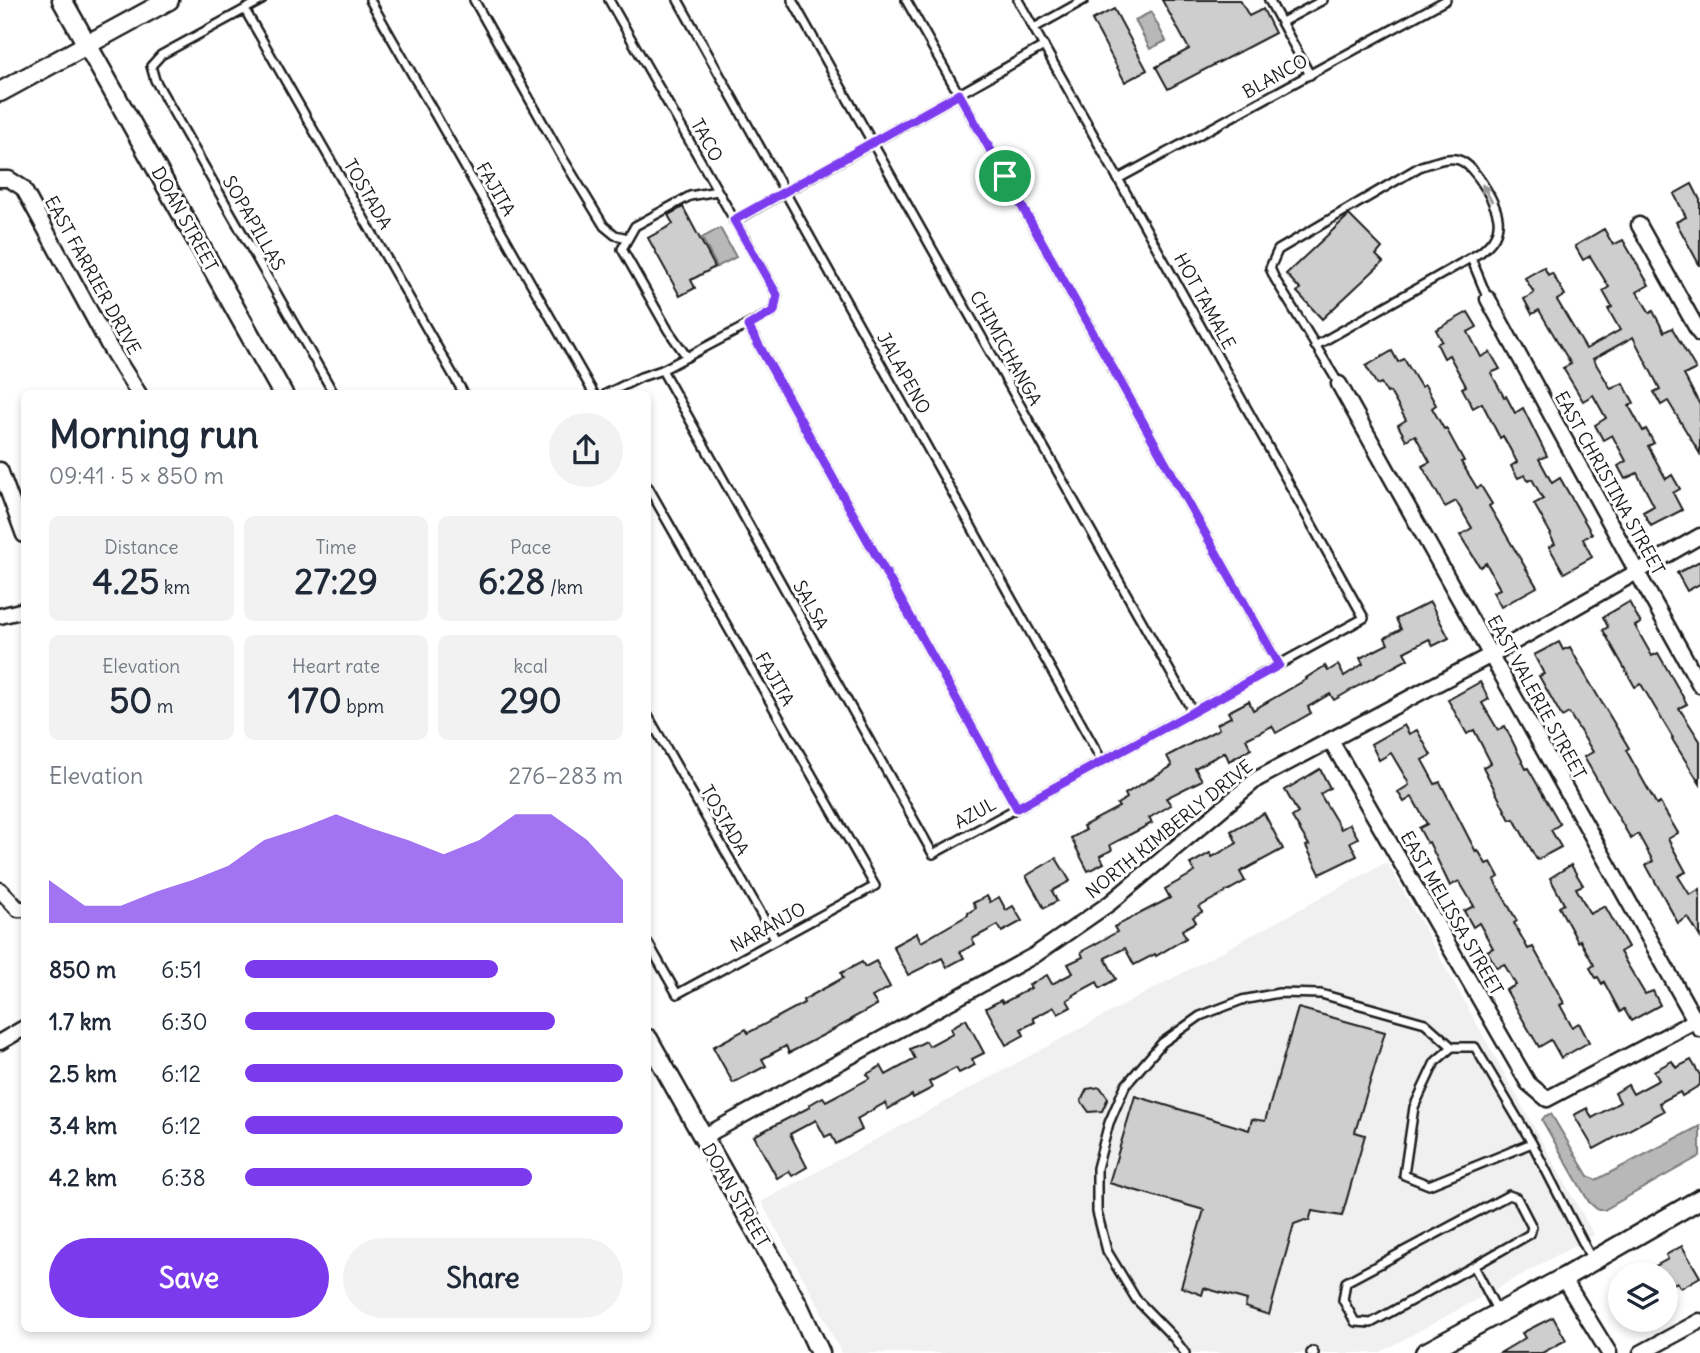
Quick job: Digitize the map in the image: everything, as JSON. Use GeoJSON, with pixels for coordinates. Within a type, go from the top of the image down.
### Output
{"type":"FeatureCollection","features":[{"type":"Feature","properties":{"kind":"street","name":"DOAN STREET"},"geometry":{"type":"LineString","coordinates":[[62,0],[282,390]]}},
{"type":"Feature","properties":{"kind":"street"},"geometry":{"type":"LineString","coordinates":[[0,92],[169,0]]}},
{"type":"Feature","properties":{"kind":"street","name":"EAST FARRIER DRIVE"},"geometry":{"type":"LineString","coordinates":[[4,179],[23,188],[110,348],[136,390]]}},
{"type":"Feature","properties":{"kind":"street"},"geometry":{"type":"LineString","coordinates":[[1639,225],[1700,334]]}},
{"type":"Feature","properties":{"kind":"street","name":"EAST CHRISTINA STREET"},"geometry":{"type":"LineString","coordinates":[[1488,299],[1700,685]]}},
{"type":"Feature","properties":{"kind":"street","name":"EAST VALERIE STREET"},"geometry":{"type":"LineString","coordinates":[[1339,384],[1699,1023]]}},
{"type":"Feature","properties":{"kind":"street"},"geometry":{"type":"LineString","coordinates":[[0,470],[21,527]]}},
{"type":"Feature","properties":{"kind":"street","name":"NORTH KIMBERLY DRIVE"},"geometry":{"type":"LineString","coordinates":[[703,1137],[1035,955],[1110,903],[1257,779],[1491,655],[1700,536]]}},
{"type":"Feature","properties":{"kind":"street"},"geometry":{"type":"LineString","coordinates":[[0,616],[21,611]]}},
{"type":"Feature","properties":{"kind":"street","name":"EAST MELISSA STREET"},"geometry":{"type":"LineString","coordinates":[[1331,741],[1528,1083],[1547,1099],[1699,1023]]}},
{"type":"Feature","properties":{"kind":"street"},"geometry":{"type":"LineString","coordinates":[[0,890],[21,909]]}},
{"type":"Feature","properties":{"kind":"street"},"geometry":{"type":"LineString","coordinates":[[0,1042],[21,1030]]}},
{"type":"Feature","properties":{"kind":"street","name":"DOAN STREET"},"geometry":{"type":"LineString","coordinates":[[651,1044],[798,1305],[820,1353]]}},
{"type":"Feature","properties":{"kind":"street"},"geometry":{"type":"LineString","coordinates":[[1425,1353],[1700,1199]]}},
{"type":"Feature","properties":{"kind":"street"},"geometry":{"type":"LineString","coordinates":[[1563,1278],[1609,1353]]}},
{"type":"Feature","properties":{"kind":"street"},"geometry":{"type":"LineString","coordinates":[[1641,1353],[1700,1321]]}},
{"type":"Feature","properties":{"kind":"lane"},"geometry":{"type":"LineString","coordinates":[[245,10],[262,0]]}},
{"type":"Feature","properties":{"kind":"lane","name":"FAJITA"},"geometry":{"type":"LineString","coordinates":[[370,0],[592,390]]}},
{"type":"Feature","properties":{"kind":"lane"},"geometry":{"type":"LineString","coordinates":[[474,0],[604,226],[615,235],[628,238]]}},
{"type":"Feature","properties":{"kind":"lane","name":"TACO"},"geometry":{"type":"LineString","coordinates":[[610,0],[777,295],[774,311],[748,326]]}},
{"type":"Feature","properties":{"kind":"lane","name":"JALAPENO"},"geometry":{"type":"LineString","coordinates":[[678,0],[1102,761]]}},
{"type":"Feature","properties":{"kind":"lane","name":"CHIMICHANGA"},"geometry":{"type":"LineString","coordinates":[[792,0],[1193,712]]}},
{"type":"Feature","properties":{"kind":"lane"},"geometry":{"type":"LineString","coordinates":[[906,0],[1279,665]]}},
{"type":"Feature","properties":{"kind":"lane","name":"HOT TAMALE"},"geometry":{"type":"LineString","coordinates":[[1018,0],[1364,618]]}},
{"type":"Feature","properties":{"kind":"lane"},"geometry":{"type":"LineString","coordinates":[[1034,28],[1084,0]]}},
{"type":"Feature","properties":{"kind":"lane"},"geometry":{"type":"LineString","coordinates":[[1269,0],[1310,75]]}},
{"type":"Feature","properties":{"kind":"lane"},"geometry":{"type":"LineString","coordinates":[[1282,22],[1323,0]]}},
{"type":"Feature","properties":{"kind":"lane","name":"BLANCO"},"geometry":{"type":"LineString","coordinates":[[1118,179],[1446,0]]}},
{"type":"Feature","properties":{"kind":"lane","name":"SOPAPILLAS"},"geometry":{"type":"LineString","coordinates":[[245,10],[161,55],[151,66],[155,80],[332,390]]}},
{"type":"Feature","properties":{"kind":"lane","name":"TOSTADA"},"geometry":{"type":"LineString","coordinates":[[245,10],[462,390]]}},
{"type":"Feature","properties":{"kind":"lane"},"geometry":{"type":"LineString","coordinates":[[734,220],[1044,46]]}},
{"type":"Feature","properties":{"kind":"lane"},"geometry":{"type":"LineString","coordinates":[[1315,346],[1471,258],[1491,243],[1499,222],[1498,213],[1469,166],[1458,160],[1442,160],[1421,166],[1278,250],[1270,268],[1315,346],[1339,384]]}},
{"type":"Feature","properties":{"kind":"lane"},"geometry":{"type":"LineString","coordinates":[[687,357],[668,330],[622,250],[635,226],[691,196],[717,191]]}},
{"type":"Feature","properties":{"kind":"lane"},"geometry":{"type":"LineString","coordinates":[[1471,258],[1488,299]]}},
{"type":"Feature","properties":{"kind":"lane"},"geometry":{"type":"LineString","coordinates":[[614,390],[662,370],[748,326],[1017,808]]}},
{"type":"Feature","properties":{"kind":"lane","name":"SALSA"},"geometry":{"type":"LineString","coordinates":[[662,370],[933,854]]}},
{"type":"Feature","properties":{"kind":"lane","name":"FAJITA"},"geometry":{"type":"LineString","coordinates":[[651,492],[875,886]]}},
{"type":"Feature","properties":{"kind":"lane","name":"AZUL"},"geometry":{"type":"LineString","coordinates":[[933,854],[1364,618]]}},
{"type":"Feature","properties":{"kind":"lane","name":"TOSTADA"},"geometry":{"type":"LineString","coordinates":[[651,721],[776,940]]}},
{"type":"Feature","properties":{"kind":"lane","name":"NARANJO"},"geometry":{"type":"LineString","coordinates":[[651,948],[677,994],[875,886]]}},
{"type":"Feature","properties":{"kind":"lane"},"geometry":{"type":"LineString","coordinates":[[1185,1353],[1136,1299],[1107,1251],[1097,1212],[1097,1168],[1109,1123],[1125,1086],[1162,1043],[1200,1016],[1242,1000],[1279,993],[1321,994],[1426,1023],[1452,1047]]}},
{"type":"Feature","properties":{"kind":"lane"},"geometry":{"type":"LineString","coordinates":[[1532,1143],[1429,1185],[1404,1175],[1414,1107],[1435,1062],[1452,1047],[1475,1047],[1532,1143],[1592,1261]]}},
{"type":"Feature","properties":{"kind":"lane"},"geometry":{"type":"LineString","coordinates":[[1509,1195],[1517,1198],[1532,1227],[1530,1234],[1474,1266],[1371,1323],[1355,1322],[1343,1300],[1346,1282],[1509,1195]]}},
{"type":"Feature","properties":{"kind":"lane"},"geometry":{"type":"LineString","coordinates":[[1474,1266],[1499,1313]]}},
{"type":"Feature","properties":{"kind":"shaded area"},"geometry":{"type":"Polygon","coordinates":[[[1151,12],[1166,41],[1150,49],[1135,20],[1151,12]]]}},
{"type":"Feature","properties":{"kind":"shaded area"},"geometry":{"type":"Polygon","coordinates":[[[720,228],[736,257],[717,267],[702,238],[720,228]]]}},
{"type":"Feature","properties":{"kind":"shaded area"},"geometry":{"type":"Polygon","coordinates":[[[1387,862],[1594,1235],[1379,1353],[841,1353],[816,1301],[761,1202],[1387,862]]]}},
{"type":"Feature","properties":{"kind":"shaded area"},"geometry":{"type":"Polygon","coordinates":[[[1551,1114],[1588,1176],[1596,1180],[1700,1126],[1700,1156],[1604,1210],[1598,1210],[1589,1202],[1542,1120],[1551,1114]]]}},
{"type":"Feature","properties":{"kind":"building"},"geometry":{"type":"Polygon","coordinates":[[[1162,0],[1240,0],[1249,16],[1263,9],[1275,33],[1168,89],[1156,67],[1189,49],[1162,0]]]}},
{"type":"Feature","properties":{"kind":"building"},"geometry":{"type":"Polygon","coordinates":[[[1114,9],[1147,70],[1125,82],[1092,20],[1114,9]]]}},
{"type":"Feature","properties":{"kind":"building"},"geometry":{"type":"Polygon","coordinates":[[[1692,184],[1700,200],[1700,266],[1676,222],[1686,217],[1674,194],[1692,184]]]}},
{"type":"Feature","properties":{"kind":"building"},"geometry":{"type":"Polygon","coordinates":[[[683,207],[715,267],[691,280],[695,288],[680,296],[648,238],[673,224],[668,215],[683,207]]]}},
{"type":"Feature","properties":{"kind":"building"},"geometry":{"type":"Polygon","coordinates":[[[1349,215],[1382,248],[1376,255],[1383,262],[1322,319],[1297,292],[1300,289],[1286,274],[1349,215]]]}},
{"type":"Feature","properties":{"kind":"building"},"geometry":{"type":"Polygon","coordinates":[[[1604,229],[1613,245],[1623,240],[1649,285],[1637,292],[1650,313],[1653,311],[1664,332],[1672,328],[1696,369],[1684,375],[1700,405],[1700,454],[1668,401],[1661,405],[1654,392],[1660,389],[1633,337],[1593,359],[1611,389],[1623,383],[1634,403],[1629,406],[1643,431],[1646,429],[1654,443],[1648,446],[1666,479],[1672,475],[1680,489],[1673,493],[1682,510],[1651,526],[1643,512],[1654,506],[1637,473],[1625,479],[1618,466],[1626,461],[1612,435],[1603,440],[1595,425],[1606,418],[1593,395],[1583,401],[1563,368],[1571,364],[1539,310],[1532,314],[1524,299],[1534,293],[1525,278],[1544,267],[1548,275],[1552,273],[1565,295],[1557,300],[1586,349],[1620,330],[1608,309],[1612,307],[1603,291],[1609,287],[1590,256],[1583,260],[1575,246],[1604,229]]]}},
{"type":"Feature","properties":{"kind":"building"},"geometry":{"type":"Polygon","coordinates":[[[1468,312],[1477,327],[1468,332],[1481,357],[1490,352],[1500,369],[1491,373],[1515,413],[1523,408],[1547,456],[1539,459],[1552,483],[1560,478],[1592,534],[1583,539],[1592,557],[1564,573],[1549,547],[1555,544],[1551,534],[1534,504],[1543,499],[1532,479],[1528,481],[1525,475],[1518,478],[1511,466],[1517,462],[1503,436],[1500,438],[1482,403],[1473,408],[1462,388],[1466,386],[1449,355],[1444,358],[1437,344],[1442,341],[1436,330],[1468,312]]]}},
{"type":"Feature","properties":{"kind":"building"},"geometry":{"type":"Polygon","coordinates":[[[1392,351],[1398,362],[1404,359],[1421,387],[1425,385],[1436,405],[1432,408],[1464,461],[1461,462],[1477,488],[1481,486],[1492,504],[1489,506],[1537,587],[1501,607],[1493,592],[1500,589],[1486,563],[1480,567],[1460,535],[1472,528],[1456,501],[1445,507],[1422,466],[1430,462],[1415,435],[1406,440],[1398,425],[1406,420],[1390,392],[1387,393],[1381,383],[1377,385],[1366,366],[1392,351]]]}},
{"type":"Feature","properties":{"kind":"building"},"geometry":{"type":"Polygon","coordinates":[[[1700,561],[1700,584],[1687,591],[1677,573],[1700,561]]]}},
{"type":"Feature","properties":{"kind":"building"},"geometry":{"type":"Polygon","coordinates":[[[1430,602],[1449,638],[1433,646],[1429,639],[1404,652],[1408,659],[1334,700],[1330,694],[1308,707],[1311,713],[1276,733],[1272,726],[1246,739],[1251,749],[1229,761],[1225,752],[1195,768],[1202,780],[1166,798],[1171,805],[1149,818],[1152,823],[1110,845],[1112,850],[1100,856],[1104,863],[1088,871],[1071,838],[1086,830],[1083,826],[1119,807],[1117,804],[1127,798],[1125,794],[1172,766],[1167,756],[1219,729],[1217,724],[1231,717],[1228,712],[1249,701],[1253,710],[1325,666],[1328,671],[1338,665],[1344,676],[1363,664],[1360,658],[1388,644],[1385,638],[1401,629],[1396,619],[1430,602]]]}},
{"type":"Feature","properties":{"kind":"building"},"geometry":{"type":"Polygon","coordinates":[[[1629,602],[1641,623],[1635,626],[1652,656],[1658,653],[1687,704],[1679,708],[1700,741],[1700,784],[1641,684],[1635,687],[1603,630],[1608,627],[1603,617],[1629,602]]]}},
{"type":"Feature","properties":{"kind":"building"},"geometry":{"type":"Polygon","coordinates":[[[1559,642],[1563,650],[1570,647],[1629,748],[1626,750],[1657,805],[1660,803],[1678,833],[1668,839],[1686,872],[1678,876],[1690,895],[1700,889],[1700,937],[1688,917],[1678,923],[1646,865],[1653,861],[1638,834],[1631,839],[1584,757],[1593,752],[1569,713],[1562,717],[1539,676],[1544,674],[1534,655],[1559,642]]]}},
{"type":"Feature","properties":{"kind":"building"},"geometry":{"type":"Polygon","coordinates":[[[1480,682],[1489,699],[1482,703],[1498,730],[1505,726],[1526,769],[1528,768],[1560,824],[1551,830],[1561,847],[1537,860],[1514,819],[1510,820],[1483,767],[1491,763],[1474,730],[1467,734],[1448,700],[1480,682]]]}},
{"type":"Feature","properties":{"kind":"building"},"geometry":{"type":"Polygon","coordinates":[[[1404,725],[1409,734],[1417,730],[1431,755],[1422,760],[1435,784],[1440,782],[1476,852],[1478,850],[1486,864],[1491,862],[1499,877],[1494,880],[1517,921],[1514,923],[1528,949],[1533,947],[1564,1003],[1560,1005],[1572,1027],[1579,1023],[1589,1042],[1561,1058],[1551,1040],[1539,1047],[1506,990],[1516,985],[1504,964],[1497,968],[1487,951],[1493,948],[1479,923],[1473,927],[1464,911],[1474,906],[1459,881],[1450,886],[1429,842],[1427,843],[1419,828],[1427,824],[1412,797],[1404,802],[1398,792],[1409,785],[1407,780],[1391,753],[1379,760],[1371,744],[1404,725]]]}},
{"type":"Feature","properties":{"kind":"building"},"geometry":{"type":"Polygon","coordinates":[[[1320,769],[1330,788],[1320,794],[1341,829],[1350,824],[1358,838],[1350,842],[1357,856],[1320,874],[1306,846],[1309,845],[1292,817],[1298,813],[1285,790],[1320,769]]]}},
{"type":"Feature","properties":{"kind":"building"},"geometry":{"type":"Polygon","coordinates":[[[1264,813],[1283,849],[1240,872],[1245,881],[1199,907],[1202,912],[1193,917],[1196,922],[1182,930],[1186,938],[1156,956],[1155,954],[1134,965],[1125,948],[1105,958],[1116,979],[1100,988],[1097,982],[1073,995],[1067,1000],[1071,1007],[1058,1014],[1054,1007],[1033,1018],[1035,1022],[1021,1029],[1024,1035],[1006,1045],[986,1008],[1001,1000],[1003,1003],[1031,988],[1029,985],[1047,975],[1052,984],[1073,973],[1068,964],[1083,957],[1081,952],[1117,932],[1114,927],[1170,898],[1165,889],[1195,872],[1190,864],[1210,853],[1212,857],[1237,843],[1231,831],[1264,813]]]}},
{"type":"Feature","properties":{"kind":"building"},"geometry":{"type":"Polygon","coordinates":[[[1056,858],[1070,881],[1052,891],[1057,901],[1044,908],[1026,876],[1056,858]]]}},
{"type":"Feature","properties":{"kind":"building"},"geometry":{"type":"Polygon","coordinates":[[[1571,865],[1583,885],[1576,888],[1590,914],[1605,906],[1628,947],[1620,952],[1645,994],[1653,991],[1660,1005],[1631,1021],[1624,1009],[1620,1012],[1604,982],[1602,984],[1598,977],[1596,978],[1590,968],[1594,965],[1559,907],[1564,904],[1550,878],[1571,865]]]}},
{"type":"Feature","properties":{"kind":"building"},"geometry":{"type":"Polygon","coordinates":[[[987,896],[990,902],[999,897],[1006,910],[1013,906],[1022,921],[1002,932],[998,925],[972,939],[975,944],[960,952],[964,958],[947,967],[942,958],[908,975],[893,946],[917,933],[921,942],[968,915],[976,908],[973,903],[987,896]]]}},
{"type":"Feature","properties":{"kind":"building"},"geometry":{"type":"Polygon","coordinates":[[[876,961],[890,987],[872,997],[877,1005],[789,1053],[786,1046],[762,1059],[766,1066],[733,1083],[713,1047],[746,1029],[748,1033],[804,1003],[803,1000],[843,978],[841,973],[862,962],[865,967],[876,961]]]}},
{"type":"Feature","properties":{"kind":"building"},"geometry":{"type":"Polygon","coordinates":[[[1298,1008],[1385,1032],[1355,1132],[1365,1135],[1342,1216],[1312,1211],[1309,1221],[1294,1224],[1269,1315],[1245,1307],[1247,1300],[1204,1288],[1202,1295],[1181,1287],[1204,1210],[1109,1183],[1135,1096],[1249,1130],[1252,1119],[1265,1121],[1298,1008]]]}},
{"type":"Feature","properties":{"kind":"building"},"geometry":{"type":"Polygon","coordinates":[[[966,1019],[984,1053],[972,1059],[975,1065],[959,1073],[956,1068],[929,1082],[932,1088],[913,1098],[912,1095],[888,1109],[885,1103],[857,1119],[862,1130],[836,1144],[831,1134],[825,1137],[816,1120],[790,1134],[807,1167],[792,1176],[789,1171],[777,1178],[754,1136],[810,1107],[809,1105],[823,1097],[826,1101],[843,1093],[870,1078],[867,1074],[881,1066],[886,1075],[915,1059],[910,1049],[926,1041],[929,1046],[953,1033],[951,1028],[966,1019]]]}},
{"type":"Feature","properties":{"kind":"building"},"geometry":{"type":"Polygon","coordinates":[[[1691,1060],[1700,1075],[1700,1085],[1682,1096],[1680,1092],[1659,1103],[1664,1111],[1594,1149],[1574,1115],[1587,1108],[1592,1118],[1620,1102],[1615,1093],[1628,1085],[1633,1094],[1659,1080],[1654,1071],[1672,1061],[1676,1068],[1691,1060]]]}},
{"type":"Feature","properties":{"kind":"building"},"geometry":{"type":"Polygon","coordinates":[[[1100,1087],[1108,1098],[1102,1111],[1089,1112],[1081,1101],[1087,1089],[1100,1087]]]}},
{"type":"Feature","properties":{"kind":"building"},"geometry":{"type":"Polygon","coordinates":[[[1682,1246],[1700,1277],[1681,1288],[1678,1284],[1678,1262],[1663,1262],[1668,1259],[1666,1255],[1682,1246]]]}},
{"type":"Feature","properties":{"kind":"building"},"geometry":{"type":"Polygon","coordinates":[[[1553,1317],[1566,1340],[1542,1353],[1500,1353],[1525,1338],[1522,1333],[1553,1317]]]}},
{"type":"Feature","properties":{"kind":"route"},"geometry":{"type":"LineString","coordinates":[[959,94],[1005,176],[1279,665],[1017,808],[748,326],[774,311],[777,295],[734,220],[959,94]]}}]}
